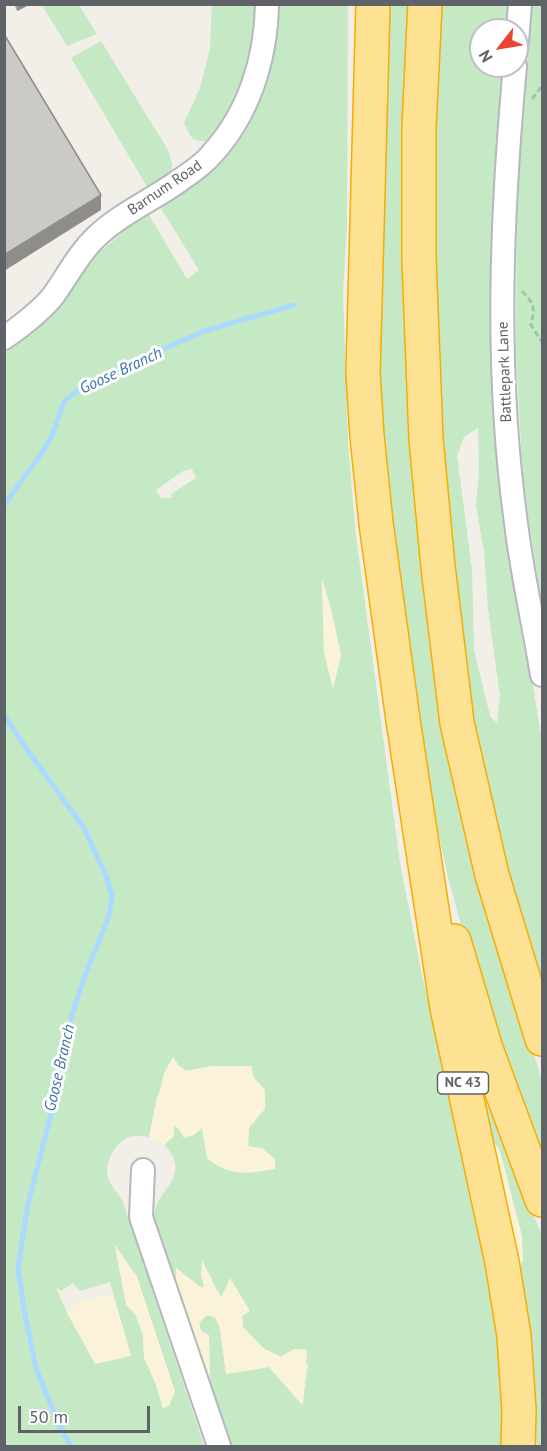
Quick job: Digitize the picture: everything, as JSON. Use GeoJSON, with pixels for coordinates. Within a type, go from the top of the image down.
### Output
{"type":"FeatureCollection","features":[{"type":"Feature","properties":{"kind":"highway"},"geometry":{"type":"LineString","coordinates":[[373,4],[363,373],[376,522],[403,720],[443,905],[486,1049],[543,1200]]}},
{"type":"Feature","properties":{"kind":"highway"},"geometry":{"type":"LineString","coordinates":[[425,4],[419,127],[420,271],[426,439],[438,567],[457,723],[492,874],[543,1039]]}},
{"type":"Feature","properties":{"kind":"highway","name":"NC 43"},"geometry":{"type":"LineString","coordinates":[[403,720],[447,1008],[504,1273],[514,1336],[519,1410],[518,1446]]}},
{"type":"Feature","properties":{"kind":"street","name":"Barnum Road"},"geometry":{"type":"LineString","coordinates":[[4,338],[51,298],[96,237],[210,156],[231,129],[250,95],[262,54],[267,4]]}},
{"type":"Feature","properties":{"kind":"street","name":"Battlepark Lane"},"geometry":{"type":"LineString","coordinates":[[514,78],[503,231],[502,306],[505,390],[516,524],[543,675]]}},
{"type":"Feature","properties":{"kind":"street"},"geometry":{"type":"LineString","coordinates":[[143,1170],[141,1217],[219,1446]]}},
{"type":"Feature","properties":{"kind":"green space"},"geometry":{"type":"Polygon","coordinates":[[[42,5],[79,5],[97,34],[67,46],[42,5]]]}},
{"type":"Feature","properties":{"kind":"green space"},"geometry":{"type":"Polygon","coordinates":[[[212,5],[255,5],[254,31],[248,70],[240,95],[208,141],[198,141],[192,138],[184,123],[200,88],[210,49],[212,5]]]}},
{"type":"Feature","properties":{"kind":"green space"},"geometry":{"type":"Polygon","coordinates":[[[278,5],[348,5],[347,227],[343,290],[348,443],[356,536],[400,863],[423,980],[502,1310],[510,1446],[231,1446],[210,1383],[209,1336],[201,1331],[198,1323],[207,1315],[215,1317],[220,1328],[226,1374],[269,1367],[302,1405],[308,1365],[294,1349],[281,1357],[263,1348],[243,1327],[242,1316],[230,1279],[222,1298],[213,1284],[201,1275],[204,1286],[201,1288],[176,1268],[176,1281],[155,1217],[159,1200],[170,1184],[176,1166],[173,1156],[164,1145],[174,1136],[174,1126],[202,1127],[207,1158],[224,1168],[247,1173],[274,1169],[248,1147],[249,1127],[255,1122],[265,1090],[254,1078],[251,1066],[213,1066],[186,1071],[179,1066],[157,1096],[149,1137],[132,1136],[120,1143],[109,1159],[107,1171],[110,1183],[123,1202],[204,1446],[5,1446],[5,350],[31,332],[58,303],[85,265],[129,227],[149,215],[187,279],[199,270],[161,208],[214,170],[242,135],[262,94],[276,27],[278,5]],[[192,469],[183,471],[156,490],[161,498],[172,498],[171,494],[196,478],[192,469]],[[322,582],[324,652],[333,687],[341,655],[330,605],[322,582]],[[115,1246],[120,1274],[143,1335],[144,1358],[163,1408],[169,1406],[174,1391],[137,1277],[115,1246]],[[110,1282],[80,1291],[73,1283],[61,1291],[56,1287],[67,1313],[131,1356],[110,1282]]]}},
{"type":"Feature","properties":{"kind":"green space"},"geometry":{"type":"Polygon","coordinates":[[[385,5],[414,5],[407,310],[515,991],[542,1081],[542,1173],[483,1007],[447,873],[416,730],[381,439],[380,266],[385,5]]]}},
{"type":"Feature","properties":{"kind":"green space"},"geometry":{"type":"Polygon","coordinates":[[[440,5],[511,5],[510,18],[469,18],[469,78],[506,78],[496,407],[501,489],[542,741],[542,1000],[476,752],[445,542],[433,261],[440,5]],[[478,428],[464,437],[457,456],[472,569],[474,650],[490,716],[497,723],[500,696],[488,609],[484,551],[476,506],[479,471],[478,428]]]}},
{"type":"Feature","properties":{"kind":"green space"},"geometry":{"type":"Polygon","coordinates":[[[531,5],[542,5],[542,608],[523,480],[516,352],[517,176],[525,78],[529,78],[531,5]]]}},
{"type":"Feature","properties":{"kind":"green space"},"geometry":{"type":"Polygon","coordinates":[[[101,41],[168,150],[172,163],[172,174],[154,187],[146,185],[71,58],[101,41]]]}},
{"type":"Feature","properties":{"kind":"green space"},"geometry":{"type":"Polygon","coordinates":[[[486,1091],[542,1235],[542,1446],[526,1446],[488,1133],[473,1096],[486,1091]]]}},
{"type":"Feature","properties":{"kind":"sand"},"geometry":{"type":"Polygon","coordinates":[[[322,579],[341,655],[333,689],[324,652],[322,579]]]}},
{"type":"Feature","properties":{"kind":"sand"},"geometry":{"type":"Polygon","coordinates":[[[173,1057],[186,1071],[213,1066],[251,1066],[254,1078],[265,1090],[265,1109],[249,1127],[248,1146],[262,1148],[275,1159],[275,1169],[239,1172],[224,1169],[207,1158],[202,1128],[194,1135],[184,1138],[174,1126],[174,1136],[164,1145],[149,1137],[164,1073],[173,1057]]]}},
{"type":"Feature","properties":{"kind":"sand"},"geometry":{"type":"Polygon","coordinates":[[[488,1133],[500,1151],[522,1236],[523,1259],[515,1285],[488,1133]]]}},
{"type":"Feature","properties":{"kind":"sand"},"geometry":{"type":"Polygon","coordinates":[[[115,1245],[137,1277],[175,1391],[169,1406],[163,1408],[144,1358],[143,1335],[136,1315],[126,1305],[115,1245]]]}},
{"type":"Feature","properties":{"kind":"sand"},"geometry":{"type":"Polygon","coordinates":[[[202,1260],[221,1298],[230,1278],[250,1311],[242,1316],[243,1327],[263,1348],[281,1357],[294,1349],[307,1350],[303,1405],[269,1367],[226,1374],[220,1328],[215,1317],[207,1315],[199,1323],[201,1331],[209,1335],[210,1383],[176,1281],[176,1268],[202,1288],[204,1285],[201,1275],[202,1260]]]}},
{"type":"Feature","properties":{"kind":"sand"},"geometry":{"type":"Polygon","coordinates":[[[113,1295],[131,1356],[95,1364],[67,1313],[82,1302],[113,1295]]]}},
{"type":"Feature","properties":{"kind":"building"},"geometry":{"type":"Polygon","coordinates":[[[4,34],[101,195],[4,255],[4,34]]]}},
{"type":"Feature","properties":{"kind":"waterway","name":"Goose Branch"},"geometry":{"type":"LineString","coordinates":[[4,505],[44,450],[64,402],[75,392],[125,366],[204,331],[294,305]]}},
{"type":"Feature","properties":{"kind":"waterway","name":"Goose Branch"},"geometry":{"type":"LineString","coordinates":[[4,715],[84,828],[107,878],[112,896],[109,916],[72,1015],[61,1075],[28,1204],[18,1268],[36,1368],[59,1425],[71,1446]]}}]}
